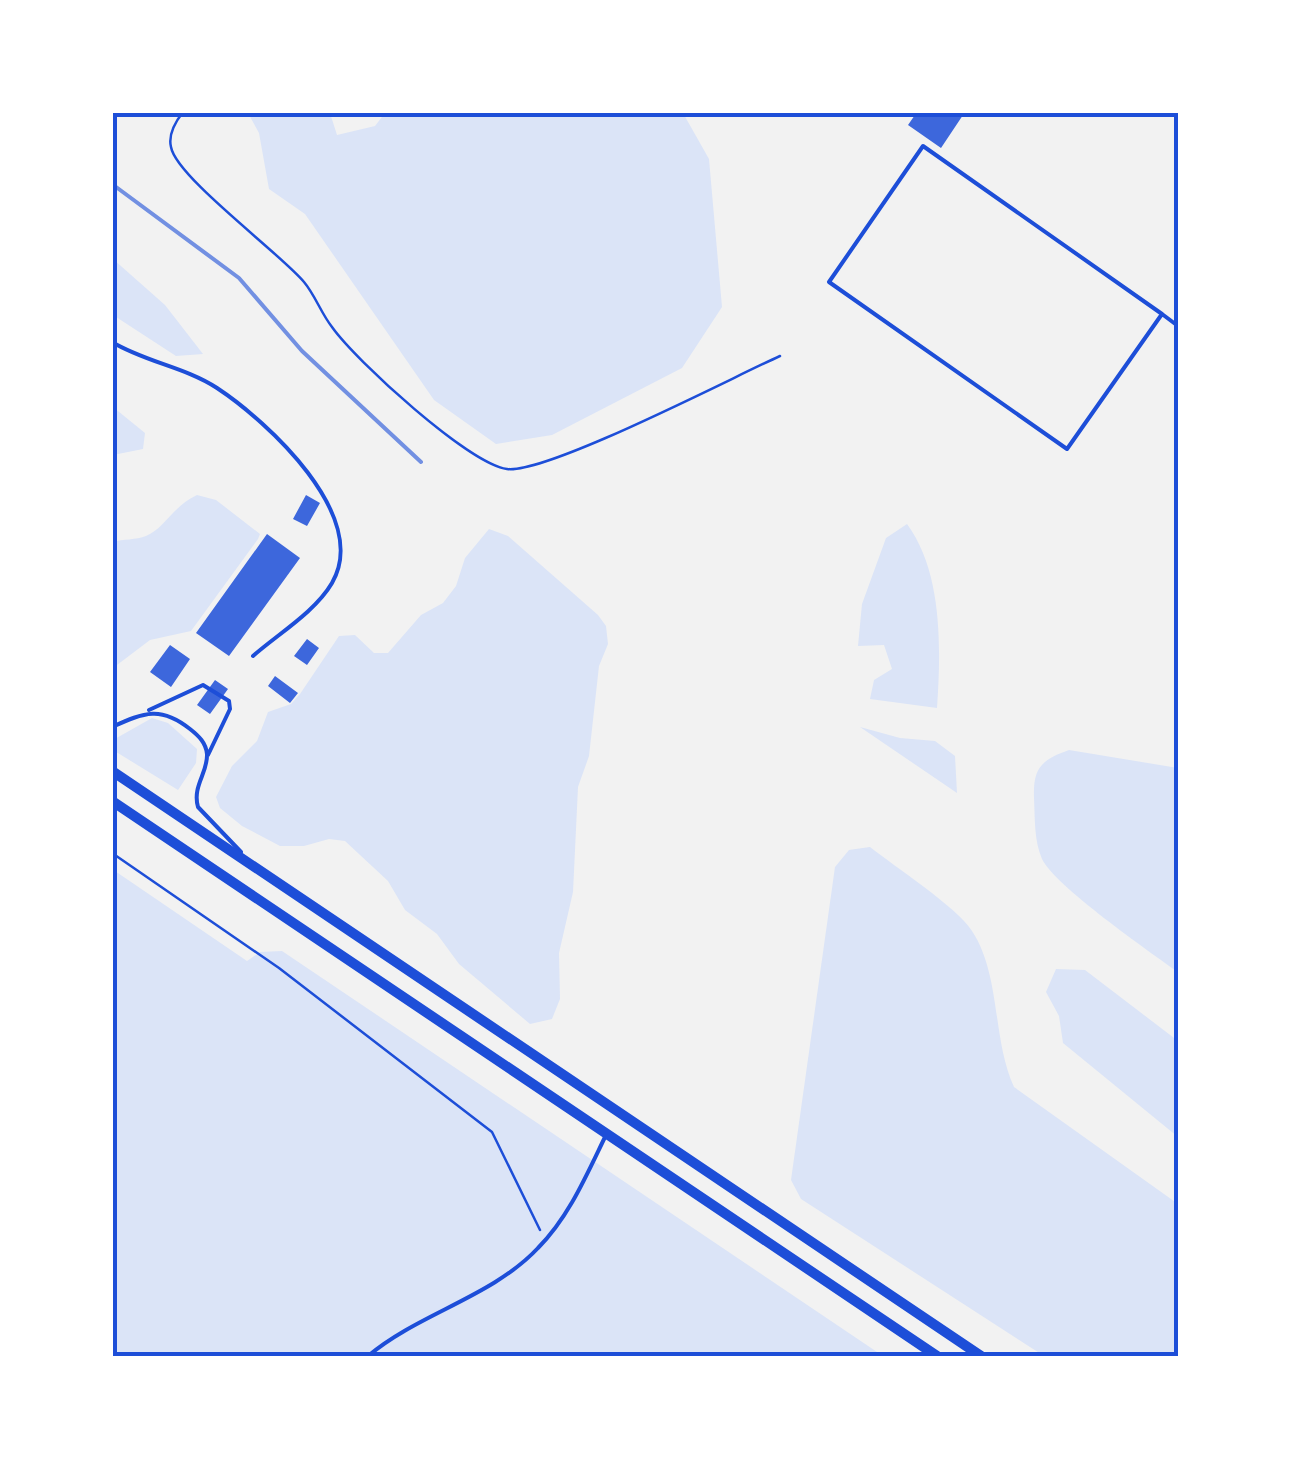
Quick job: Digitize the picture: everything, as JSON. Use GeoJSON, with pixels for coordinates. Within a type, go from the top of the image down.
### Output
{"type":"FeatureCollection","features":[{"type":"Feature","properties":{"kind":"highway"},"geometry":{"type":"LineString","coordinates":[[112,771],[981,1356]]}},
{"type":"Feature","properties":{"kind":"highway"},"geometry":{"type":"LineString","coordinates":[[112,801],[937,1356]]}},
{"type":"Feature","properties":{"kind":"lane"},"geometry":{"type":"LineString","coordinates":[[1162,314],[1067,449],[829,282],[922,146],[1162,314],[1178,326]]}},
{"type":"Feature","properties":{"kind":"lane"},"geometry":{"type":"LineString","coordinates":[[112,342],[219,389],[328,497],[340,552],[335,577],[323,596],[253,656]]}},
{"type":"Feature","properties":{"kind":"lane"},"geometry":{"type":"LineString","coordinates":[[112,727],[203,685],[229,701],[230,709],[197,786],[199,810],[270,879]]}},
{"type":"Feature","properties":{"kind":"lane"},"geometry":{"type":"LineString","coordinates":[[143,713],[160,711],[176,718],[201,739],[207,760]]}},
{"type":"Feature","properties":{"kind":"lane"},"geometry":{"type":"LineString","coordinates":[[368,1356],[418,1320],[506,1272],[544,1240],[578,1194],[606,1134]]}},
{"type":"Feature","properties":{"kind":"path"},"geometry":{"type":"LineString","coordinates":[[183,112],[174,123],[170,147],[178,160],[238,223],[304,282],[333,330],[376,374],[483,461],[507,469],[558,458],[780,356]]}},
{"type":"Feature","properties":{"kind":"path"},"geometry":{"type":"LineString","coordinates":[[112,853],[279,968],[492,1132],[544,1240]]}},
{"type":"Feature","properties":{"kind":"shaded area"},"geometry":{"type":"Polygon","coordinates":[[[248,113],[330,113],[337,135],[375,126],[385,113],[683,113],[709,159],[722,307],[682,368],[552,435],[496,444],[434,400],[305,214],[269,189],[259,133],[248,113]]]}},
{"type":"Feature","properties":{"kind":"shaded area"},"geometry":{"type":"Polygon","coordinates":[[[113,259],[165,305],[203,354],[176,356],[113,315],[113,259]]]}},
{"type":"Feature","properties":{"kind":"shaded area"},"geometry":{"type":"Polygon","coordinates":[[[113,407],[145,433],[143,449],[113,455],[113,407]]]}},
{"type":"Feature","properties":{"kind":"shaded area"},"geometry":{"type":"Polygon","coordinates":[[[197,495],[216,500],[260,534],[258,539],[191,631],[150,640],[113,668],[113,542],[152,533],[197,495]]]}},
{"type":"Feature","properties":{"kind":"shaded area"},"geometry":{"type":"Polygon","coordinates":[[[907,524],[927,565],[937,612],[937,708],[870,699],[874,680],[892,669],[884,645],[858,646],[862,604],[886,538],[907,524]]]}},
{"type":"Feature","properties":{"kind":"shaded area"},"geometry":{"type":"Polygon","coordinates":[[[489,529],[508,536],[598,615],[606,626],[608,644],[599,666],[589,756],[578,787],[573,892],[559,953],[560,999],[552,1019],[530,1024],[459,964],[437,934],[405,910],[388,881],[345,841],[329,839],[304,846],[280,846],[242,826],[220,808],[216,797],[232,766],[257,741],[268,712],[291,704],[339,636],[355,635],[374,653],[388,653],[421,615],[443,603],[456,586],[465,558],[489,529]]]}},
{"type":"Feature","properties":{"kind":"shaded area"},"geometry":{"type":"Polygon","coordinates":[[[152,718],[168,723],[197,749],[196,763],[178,790],[113,750],[113,740],[152,718]]]}},
{"type":"Feature","properties":{"kind":"shaded area"},"geometry":{"type":"Polygon","coordinates":[[[860,727],[900,738],[935,741],[955,756],[957,793],[860,727]]]}},
{"type":"Feature","properties":{"kind":"shaded area"},"geometry":{"type":"Polygon","coordinates":[[[1069,750],[1178,768],[1178,972],[1083,901],[1042,859],[1035,829],[1035,779],[1045,762],[1069,750]]]}},
{"type":"Feature","properties":{"kind":"shaded area"},"geometry":{"type":"Polygon","coordinates":[[[870,847],[940,899],[972,931],[988,967],[1002,1049],[1014,1087],[1178,1204],[1178,1356],[1044,1356],[801,1199],[791,1180],[835,867],[849,850],[870,847]]]}},
{"type":"Feature","properties":{"kind":"shaded area"},"geometry":{"type":"Polygon","coordinates":[[[112,869],[247,961],[260,952],[282,951],[883,1356],[113,1356],[112,869]]]}},
{"type":"Feature","properties":{"kind":"shaded area"},"geometry":{"type":"Polygon","coordinates":[[[1056,969],[1085,970],[1178,1041],[1178,1137],[1063,1043],[1059,1016],[1046,992],[1056,969]]]}},
{"type":"Feature","properties":{"kind":"building"},"geometry":{"type":"Polygon","coordinates":[[[917,112],[965,112],[941,148],[908,125],[917,112]]]}},
{"type":"Feature","properties":{"kind":"building"},"geometry":{"type":"Polygon","coordinates":[[[306,495],[320,503],[307,526],[293,519],[306,495]]]}},
{"type":"Feature","properties":{"kind":"building"},"geometry":{"type":"Polygon","coordinates":[[[267,534],[300,558],[229,656],[196,633],[267,534]]]}},
{"type":"Feature","properties":{"kind":"building"},"geometry":{"type":"Polygon","coordinates":[[[307,639],[319,648],[307,665],[294,656],[307,639]]]}},
{"type":"Feature","properties":{"kind":"building"},"geometry":{"type":"Polygon","coordinates":[[[170,645],[190,659],[171,687],[150,672],[170,645]]]}},
{"type":"Feature","properties":{"kind":"building"},"geometry":{"type":"Polygon","coordinates":[[[275,676],[298,693],[290,703],[268,686],[275,676]]]}},
{"type":"Feature","properties":{"kind":"building"},"geometry":{"type":"Polygon","coordinates":[[[215,680],[228,689],[210,714],[197,705],[215,680]]]}},
{"type":"Feature","properties":{"kind":"railway"},"geometry":{"type":"LineString","coordinates":[[112,184],[239,278],[302,351],[421,462]]}}]}
